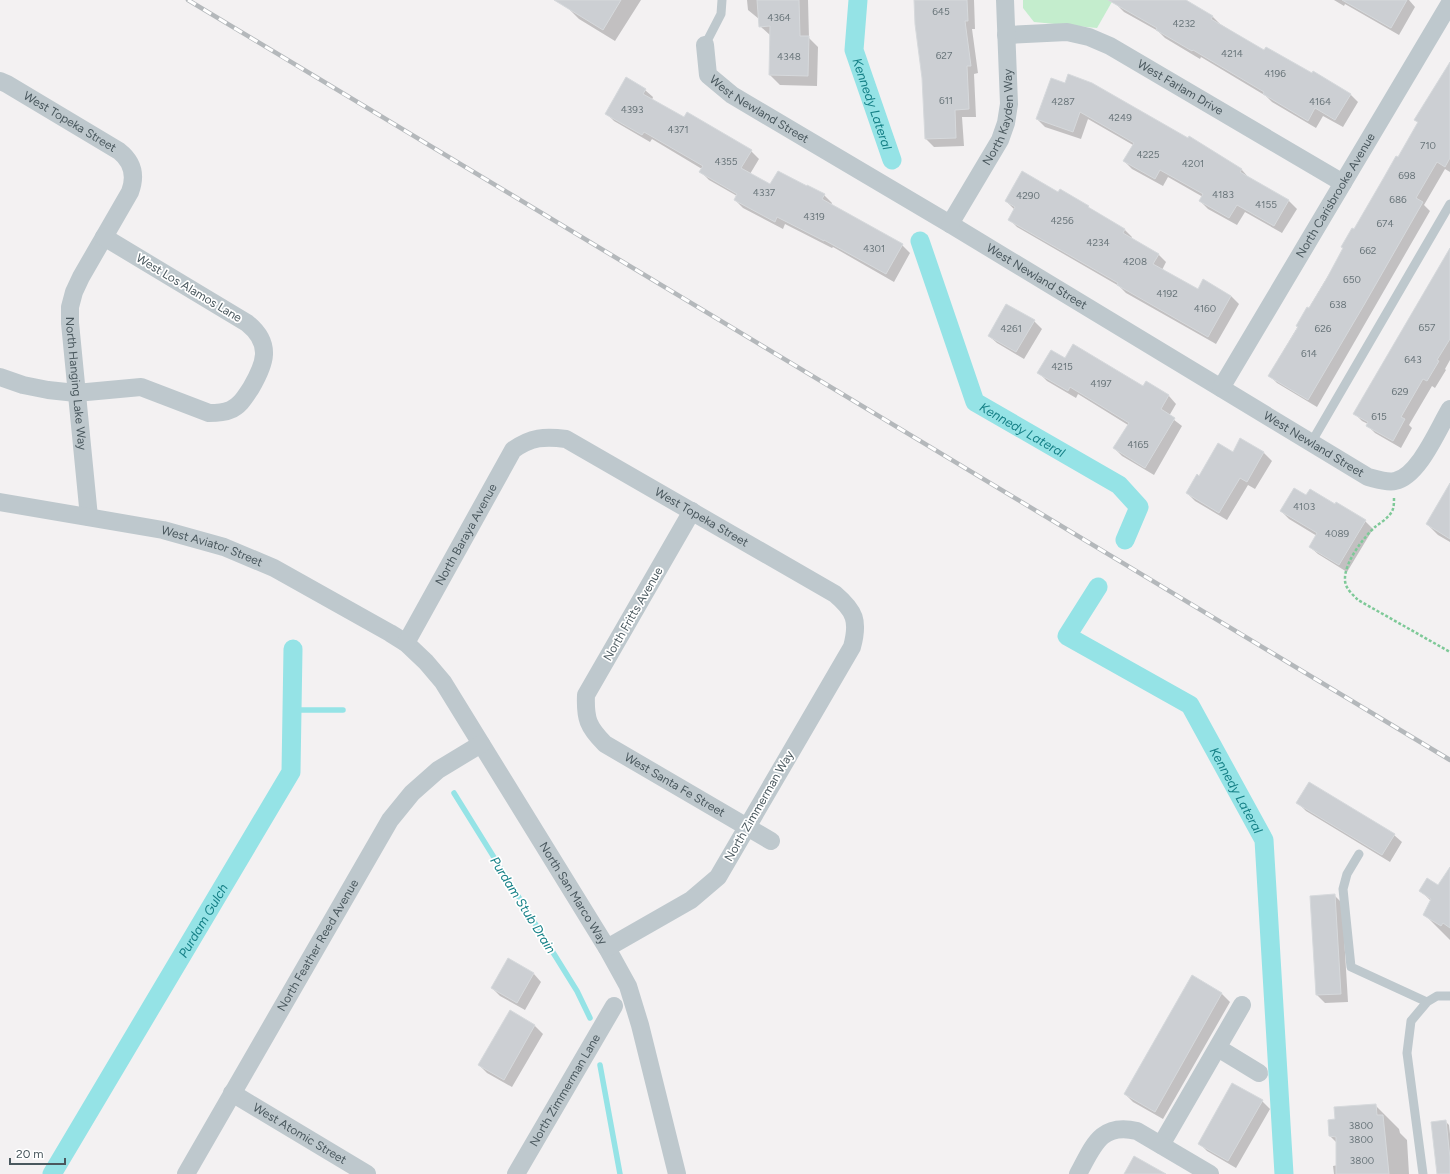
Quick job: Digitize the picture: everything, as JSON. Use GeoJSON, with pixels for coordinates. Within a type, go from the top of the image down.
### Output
{"type":"FeatureCollection","features":[{"type":"Feature","properties":{"kind":"street","name":"North Kayden Way"},"geometry":{"type":"LineString","coordinates":[[950,224],[1000,140],[1006,123],[1009,104],[1005,0]]}},
{"type":"Feature","properties":{"kind":"street","name":"North Carisbrooke Avenue"},"geometry":{"type":"LineString","coordinates":[[1221,388],[1450,3]]}},
{"type":"Feature","properties":{"kind":"street","name":"West Farlam Drive"},"geometry":{"type":"LineString","coordinates":[[1006,36],[1066,32],[1089,37],[1110,46],[1343,183]]}},
{"type":"Feature","properties":{"kind":"street","name":"West Newland Street"},"geometry":{"type":"LineString","coordinates":[[705,46],[708,75],[732,95],[950,224],[1311,443],[1368,477],[1381,481],[1394,490]]}},
{"type":"Feature","properties":{"kind":"street","name":"West Topeka Street"},"geometry":{"type":"LineString","coordinates":[[0,81],[119,151],[130,162],[133,170]]}},
{"type":"Feature","properties":{"kind":"street","name":"North Hanging Lake Way"},"geometry":{"type":"LineString","coordinates":[[89,517],[76,393],[70,307],[74,292],[81,277],[130,192],[133,184],[133,170]]}},
{"type":"Feature","properties":{"kind":"street","name":"West Los Alamos Lane"},"geometry":{"type":"LineString","coordinates":[[76,393],[141,387],[209,413],[220,413],[231,410],[242,402],[260,372],[264,356],[264,348],[260,337],[247,323],[104,237]]}},
{"type":"Feature","properties":{"kind":"street"},"geometry":{"type":"LineString","coordinates":[[0,377],[36,387],[76,393]]}},
{"type":"Feature","properties":{"kind":"street"},"geometry":{"type":"LineString","coordinates":[[1394,490],[1418,465],[1450,409]]}},
{"type":"Feature","properties":{"kind":"street","name":"West Topeka Street"},"geometry":{"type":"LineString","coordinates":[[538,438],[552,437],[566,439],[835,594],[848,605],[854,617]]}},
{"type":"Feature","properties":{"kind":"street","name":"North Baraya Avenue"},"geometry":{"type":"LineString","coordinates":[[406,643],[513,450],[523,443],[538,438]]}},
{"type":"Feature","properties":{"kind":"street","name":"West Aviator Street"},"geometry":{"type":"LineString","coordinates":[[0,502],[163,530],[224,547],[274,568],[406,643]]}},
{"type":"Feature","properties":{"kind":"street","name":"North Fritts Avenue"},"geometry":{"type":"LineString","coordinates":[[587,720],[586,695],[692,511]]}},
{"type":"Feature","properties":{"kind":"street","name":"North Zimmerman Way"},"geometry":{"type":"LineString","coordinates":[[607,948],[691,900],[718,877],[852,647],[856,632],[854,617]]}},
{"type":"Feature","properties":{"kind":"street","name":"North San Marco Way"},"geometry":{"type":"LineString","coordinates":[[406,643],[426,662],[443,682],[607,948],[628,986],[640,1025],[676,1174]]}},
{"type":"Feature","properties":{"kind":"street","name":"West Santa Fe Street"},"geometry":{"type":"LineString","coordinates":[[587,720],[594,733],[605,744],[771,841]]}},
{"type":"Feature","properties":{"kind":"street","name":"North Feather Reed Avenue"},"geometry":{"type":"LineString","coordinates":[[186,1174],[390,820],[412,792],[438,770],[481,744]]}},
{"type":"Feature","properties":{"kind":"street"},"geometry":{"type":"LineString","coordinates":[[1161,1145],[1242,1005]]}},
{"type":"Feature","properties":{"kind":"street","name":"North Zimmerman Lane"},"geometry":{"type":"LineString","coordinates":[[516,1174],[614,1006]]}},
{"type":"Feature","properties":{"kind":"street"},"geometry":{"type":"LineString","coordinates":[[1218,1048],[1259,1073]]}},
{"type":"Feature","properties":{"kind":"street","name":"West Atomic Street"},"geometry":{"type":"LineString","coordinates":[[232,1093],[367,1174]]}},
{"type":"Feature","properties":{"kind":"street"},"geometry":{"type":"LineString","coordinates":[[1078,1174],[1095,1144],[1102,1135],[1113,1130],[1125,1128],[1137,1131],[1210,1174]]}},
{"type":"Feature","properties":{"kind":"lane"},"geometry":{"type":"LineString","coordinates":[[705,46],[721,14],[722,0]]}},
{"type":"Feature","properties":{"kind":"lane"},"geometry":{"type":"LineString","coordinates":[[1311,443],[1450,204]]}},
{"type":"Feature","properties":{"kind":"lane"},"geometry":{"type":"LineString","coordinates":[[1359,854],[1347,874],[1343,889],[1350,967],[1427,1002]]}},
{"type":"Feature","properties":{"kind":"lane"},"geometry":{"type":"LineString","coordinates":[[1423,1174],[1407,1053],[1411,1021],[1427,1002],[1436,996],[1450,996]]}},
{"type":"Feature","properties":{"kind":"path"},"geometry":{"type":"LineString","coordinates":[[1394,490],[1393,509],[1391,514],[1374,528],[1352,557],[1346,569],[1345,581],[1349,591],[1358,600],[1450,652]]}},
{"type":"Feature","properties":{"kind":"green space"},"geometry":{"type":"Polygon","coordinates":[[[1023,0],[1113,0],[1097,28],[1034,22],[1023,8],[1023,0]]]}},
{"type":"Feature","properties":{"kind":"building"},"geometry":{"type":"Polygon","coordinates":[[[554,0],[621,0],[603,30],[554,0]]]}},
{"type":"Feature","properties":{"kind":"building"},"geometry":{"type":"Polygon","coordinates":[[[757,0],[799,0],[800,36],[809,36],[808,76],[769,75],[770,26],[759,27],[757,0]]]}},
{"type":"Feature","properties":{"kind":"building"},"geometry":{"type":"Polygon","coordinates":[[[914,0],[967,0],[968,21],[965,21],[971,66],[967,66],[969,109],[955,110],[956,138],[925,139],[922,78],[915,24],[914,0]]]}},
{"type":"Feature","properties":{"kind":"building"},"geometry":{"type":"Polygon","coordinates":[[[1108,0],[1186,0],[1213,16],[1211,19],[1264,50],[1266,47],[1312,73],[1313,71],[1351,94],[1335,120],[1315,108],[1308,121],[1263,94],[1264,92],[1156,30],[1157,28],[1108,0]]]}},
{"type":"Feature","properties":{"kind":"building"},"geometry":{"type":"Polygon","coordinates":[[[1342,0],[1407,0],[1391,28],[1342,0]]]}},
{"type":"Feature","properties":{"kind":"building"},"geometry":{"type":"Polygon","coordinates":[[[1450,62],[1450,158],[1445,167],[1437,162],[1416,198],[1423,202],[1308,400],[1268,376],[1298,327],[1296,326],[1307,307],[1309,308],[1327,278],[1343,248],[1341,247],[1352,228],[1354,229],[1396,156],[1398,157],[1418,122],[1414,120],[1450,62]]]}},
{"type":"Feature","properties":{"kind":"building"},"geometry":{"type":"Polygon","coordinates":[[[1068,74],[1092,83],[1188,138],[1189,136],[1242,169],[1240,172],[1289,200],[1274,226],[1237,205],[1229,218],[1199,201],[1203,194],[1160,170],[1155,179],[1123,161],[1134,143],[1080,112],[1073,132],[1036,119],[1051,78],[1065,83],[1068,74]]]}},
{"type":"Feature","properties":{"kind":"building"},"geometry":{"type":"Polygon","coordinates":[[[626,77],[646,89],[643,94],[684,117],[687,112],[752,150],[741,168],[770,184],[778,171],[825,194],[822,199],[903,244],[886,274],[824,240],[777,217],[775,222],[734,200],[737,194],[699,172],[703,166],[644,132],[642,135],[605,114],[626,77]]]}},
{"type":"Feature","properties":{"kind":"building"},"geometry":{"type":"Polygon","coordinates":[[[1022,171],[1058,192],[1060,189],[1125,229],[1123,233],[1159,254],[1153,264],[1198,289],[1203,279],[1231,296],[1208,337],[1008,220],[1015,207],[1005,201],[1022,171]]]}},
{"type":"Feature","properties":{"kind":"building"},"geometry":{"type":"Polygon","coordinates":[[[1450,248],[1450,339],[1437,360],[1439,361],[1427,381],[1423,379],[1401,417],[1405,419],[1393,441],[1366,426],[1368,422],[1353,414],[1450,248]]]}},
{"type":"Feature","properties":{"kind":"building"},"geometry":{"type":"Polygon","coordinates":[[[1006,304],[1035,320],[1016,352],[988,336],[1006,304]]]}},
{"type":"Feature","properties":{"kind":"building"},"geometry":{"type":"Polygon","coordinates":[[[1073,344],[1143,386],[1146,381],[1169,395],[1161,409],[1175,418],[1145,468],[1113,448],[1129,423],[1070,387],[1068,391],[1037,373],[1051,350],[1065,358],[1073,344]]]}},
{"type":"Feature","properties":{"kind":"building"},"geometry":{"type":"Polygon","coordinates":[[[1240,438],[1264,452],[1247,482],[1240,478],[1219,513],[1186,493],[1197,474],[1199,476],[1218,443],[1233,452],[1240,438]]]}},
{"type":"Feature","properties":{"kind":"building"},"geometry":{"type":"Polygon","coordinates":[[[1450,483],[1450,539],[1426,524],[1450,483]]]}},
{"type":"Feature","properties":{"kind":"building"},"geometry":{"type":"Polygon","coordinates":[[[1294,488],[1306,495],[1310,489],[1335,504],[1336,502],[1366,520],[1339,565],[1309,547],[1317,533],[1280,511],[1294,488]]]}},
{"type":"Feature","properties":{"kind":"building"},"geometry":{"type":"Polygon","coordinates":[[[1309,782],[1395,834],[1382,855],[1296,803],[1309,782]]]}},
{"type":"Feature","properties":{"kind":"building"},"geometry":{"type":"Polygon","coordinates":[[[1450,867],[1450,928],[1443,923],[1441,926],[1423,915],[1431,899],[1419,891],[1427,878],[1438,885],[1450,867]]]}},
{"type":"Feature","properties":{"kind":"building"},"geometry":{"type":"Polygon","coordinates":[[[1335,894],[1341,994],[1316,995],[1310,896],[1335,894]]]}},
{"type":"Feature","properties":{"kind":"building"},"geometry":{"type":"Polygon","coordinates":[[[508,958],[534,973],[517,1003],[491,988],[508,958]]]}},
{"type":"Feature","properties":{"kind":"building"},"geometry":{"type":"Polygon","coordinates":[[[1192,975],[1222,993],[1155,1112],[1124,1094],[1192,975]]]}},
{"type":"Feature","properties":{"kind":"building"},"geometry":{"type":"Polygon","coordinates":[[[510,1010],[535,1025],[504,1080],[478,1065],[510,1010]]]}},
{"type":"Feature","properties":{"kind":"building"},"geometry":{"type":"Polygon","coordinates":[[[1232,1083],[1263,1100],[1228,1161],[1198,1144],[1232,1083]]]}},
{"type":"Feature","properties":{"kind":"building"},"geometry":{"type":"Polygon","coordinates":[[[1376,1104],[1377,1115],[1383,1115],[1389,1174],[1336,1174],[1336,1137],[1329,1136],[1328,1120],[1335,1119],[1334,1107],[1376,1104]]]}},
{"type":"Feature","properties":{"kind":"building"},"geometry":{"type":"Polygon","coordinates":[[[1446,1120],[1450,1174],[1437,1174],[1431,1122],[1446,1120]]]}},
{"type":"Feature","properties":{"kind":"building"},"geometry":{"type":"Polygon","coordinates":[[[1134,1156],[1166,1174],[1124,1174],[1134,1156]]]}},
{"type":"Feature","properties":{"kind":"waterway","name":"Kennedy Lateral"},"geometry":{"type":"LineString","coordinates":[[858,0],[854,50],[892,160]]}},
{"type":"Feature","properties":{"kind":"waterway","name":"Kennedy Lateral"},"geometry":{"type":"LineString","coordinates":[[920,241],[975,402],[1119,485],[1139,507],[1125,540]]}},
{"type":"Feature","properties":{"kind":"waterway","name":"Kennedy Lateral"},"geometry":{"type":"LineString","coordinates":[[1098,587],[1067,636],[1190,705],[1264,840],[1284,1174]]}},
{"type":"Feature","properties":{"kind":"waterway","name":"Purdam Gulch"},"geometry":{"type":"LineString","coordinates":[[52,1174],[291,772],[293,649]]}},
{"type":"Feature","properties":{"kind":"waterway","name":"Purdam Stub Drain"},"geometry":{"type":"LineString","coordinates":[[291,710],[343,710]]}},
{"type":"Feature","properties":{"kind":"waterway","name":"Purdam Stub Drain"},"geometry":{"type":"LineString","coordinates":[[454,793],[577,991],[590,1018]]}},
{"type":"Feature","properties":{"kind":"waterway","name":"Purdam Stub Drain"},"geometry":{"type":"LineString","coordinates":[[600,1065],[620,1174]]}},
{"type":"Feature","properties":{"kind":"railway"},"geometry":{"type":"LineString","coordinates":[[188,0],[1450,760]]}}]}
